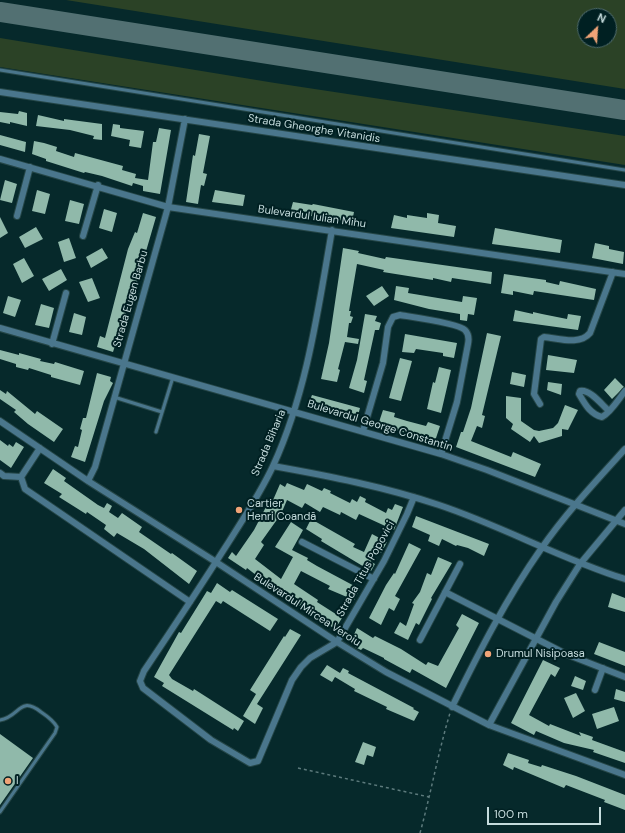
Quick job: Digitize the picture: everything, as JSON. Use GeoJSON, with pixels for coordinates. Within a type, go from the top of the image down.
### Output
{"type":"FeatureCollection","features":[{"type":"Feature","properties":{"kind":"street","name":"Strada Gheorghe Vitanidis"},"geometry":{"type":"LineString","coordinates":[[0,92],[625,186]]}},
{"type":"Feature","properties":{"kind":"street","name":"Strada Eugen Barbu"},"geometry":{"type":"LineString","coordinates":[[88,481],[94,467],[168,207],[184,119]]}},
{"type":"Feature","properties":{"kind":"street","name":"Bulevardul Iulian Mihu"},"geometry":{"type":"LineString","coordinates":[[0,159],[168,207],[625,274]]}},
{"type":"Feature","properties":{"kind":"street"},"geometry":{"type":"LineString","coordinates":[[17,216],[30,167]]}},
{"type":"Feature","properties":{"kind":"street"},"geometry":{"type":"LineString","coordinates":[[83,236],[98,186]]}},
{"type":"Feature","properties":{"kind":"street","name":"Strada Biharia"},"geometry":{"type":"LineString","coordinates":[[140,681],[144,671],[216,562],[273,466],[294,411],[318,317],[332,230]]}},
{"type":"Feature","properties":{"kind":"street"},"geometry":{"type":"LineString","coordinates":[[540,404],[534,394],[541,339],[544,337],[577,340],[586,337],[590,333],[613,272]]}},
{"type":"Feature","properties":{"kind":"street"},"geometry":{"type":"LineString","coordinates":[[52,344],[66,293]]}},
{"type":"Feature","properties":{"kind":"street"},"geometry":{"type":"LineString","coordinates":[[363,431],[383,363],[388,327],[393,317],[400,315],[458,326],[467,332],[469,337],[457,402],[441,454]]}},
{"type":"Feature","properties":{"kind":"street"},"geometry":{"type":"LineString","coordinates":[[0,328],[52,344],[124,363]]}},
{"type":"Feature","properties":{"kind":"street","name":"Bulevardul George Constantin"},"geometry":{"type":"LineString","coordinates":[[124,363],[441,454],[487,470],[625,524]]}},
{"type":"Feature","properties":{"kind":"street"},"geometry":{"type":"LineString","coordinates":[[609,411],[590,393],[580,391],[579,394],[592,413],[602,417],[609,411],[625,391]]}},
{"type":"Feature","properties":{"kind":"street","name":"Bulevardul Mircea Veroiu"},"geometry":{"type":"LineString","coordinates":[[0,421],[88,481],[386,672],[489,725],[625,775]]}},
{"type":"Feature","properties":{"kind":"street"},"geometry":{"type":"LineString","coordinates":[[21,477],[40,448]]}},
{"type":"Feature","properties":{"kind":"street"},"geometry":{"type":"LineString","coordinates":[[452,707],[496,618],[542,548],[575,505],[625,449]]}},
{"type":"Feature","properties":{"kind":"street"},"geometry":{"type":"LineString","coordinates":[[273,466],[343,479],[414,497],[466,515],[580,564],[625,579]]}},
{"type":"Feature","properties":{"kind":"street"},"geometry":{"type":"LineString","coordinates":[[0,473],[4,476],[21,477]]}},
{"type":"Feature","properties":{"kind":"street"},"geometry":{"type":"LineString","coordinates":[[21,477],[25,489],[190,602]]}},
{"type":"Feature","properties":{"kind":"street","name":"Strada Titus Popovici"},"geometry":{"type":"LineString","coordinates":[[140,681],[146,692],[211,740],[250,763],[258,761],[292,680],[301,667],[310,658],[337,642],[374,579],[414,497]]}},
{"type":"Feature","properties":{"kind":"street"},"geometry":{"type":"LineString","coordinates":[[489,725],[535,638],[580,564],[625,510]]}},
{"type":"Feature","properties":{"kind":"street"},"geometry":{"type":"LineString","coordinates":[[302,542],[374,579]]}},
{"type":"Feature","properties":{"kind":"street"},"geometry":{"type":"LineString","coordinates":[[420,640],[460,564]]}},
{"type":"Feature","properties":{"kind":"street"},"geometry":{"type":"LineString","coordinates":[[446,592],[535,638],[625,677]]}},
{"type":"Feature","properties":{"kind":"street"},"geometry":{"type":"LineString","coordinates":[[595,690],[603,668]]}},
{"type":"Feature","properties":{"kind":"lane"},"geometry":{"type":"LineString","coordinates":[[0,70],[625,170]]}},
{"type":"Feature","properties":{"kind":"lane"},"geometry":{"type":"LineString","coordinates":[[156,432],[173,377]]}},
{"type":"Feature","properties":{"kind":"lane"},"geometry":{"type":"LineString","coordinates":[[114,397],[162,412]]}},
{"type":"Feature","properties":{"kind":"lane"},"geometry":{"type":"LineString","coordinates":[[0,720],[12,717],[26,704],[34,706],[54,721],[57,727],[55,733],[0,812]]}},
{"type":"Feature","properties":{"kind":"path"},"geometry":{"type":"LineString","coordinates":[[420,833],[430,797],[436,760],[452,707]]}},
{"type":"Feature","properties":{"kind":"path"},"geometry":{"type":"LineString","coordinates":[[298,768],[430,797]]}},
{"type":"Feature","properties":{"kind":"green space"},"geometry":{"type":"Polygon","coordinates":[[[66,0],[625,0],[625,89],[66,0]]]}},
{"type":"Feature","properties":{"kind":"green space"},"geometry":{"type":"Polygon","coordinates":[[[0,38],[275,83],[625,136],[625,165],[0,67],[0,38]]]}},
{"type":"Feature","properties":{"kind":"building"},"geometry":{"type":"Polygon","coordinates":[[[19,111],[27,113],[27,126],[10,122],[10,124],[0,122],[0,112],[18,114],[19,111]]]}},
{"type":"Feature","properties":{"kind":"building"},"geometry":{"type":"Polygon","coordinates":[[[38,115],[64,121],[64,119],[102,124],[102,140],[93,139],[94,136],[70,130],[36,126],[38,115]]]}},
{"type":"Feature","properties":{"kind":"building"},"geometry":{"type":"Polygon","coordinates":[[[113,124],[120,125],[120,128],[144,131],[141,148],[129,146],[130,140],[111,136],[113,124]]]}},
{"type":"Feature","properties":{"kind":"building"},"geometry":{"type":"Polygon","coordinates":[[[159,128],[171,130],[160,194],[143,191],[143,186],[133,183],[132,186],[102,176],[84,173],[46,161],[46,159],[32,154],[34,141],[44,143],[57,147],[56,151],[74,157],[75,153],[123,166],[122,170],[136,174],[135,178],[148,180],[153,142],[156,142],[159,128]]]}},
{"type":"Feature","properties":{"kind":"building"},"geometry":{"type":"Polygon","coordinates":[[[199,134],[210,136],[203,173],[207,174],[204,186],[201,185],[198,204],[186,202],[193,155],[195,156],[199,134]]]}},
{"type":"Feature","properties":{"kind":"building"},"geometry":{"type":"Polygon","coordinates":[[[0,135],[26,142],[25,152],[0,145],[0,135]]]}},
{"type":"Feature","properties":{"kind":"building"},"geometry":{"type":"Polygon","coordinates":[[[5,180],[17,184],[12,203],[0,200],[5,180]]]}},
{"type":"Feature","properties":{"kind":"building"},"geometry":{"type":"Polygon","coordinates":[[[37,190],[50,194],[45,214],[32,211],[37,190]]]}},
{"type":"Feature","properties":{"kind":"building"},"geometry":{"type":"Polygon","coordinates":[[[215,190],[245,195],[243,206],[212,202],[215,190]]]}},
{"type":"Feature","properties":{"kind":"building"},"geometry":{"type":"Polygon","coordinates":[[[70,200],[84,204],[79,224],[65,221],[70,200]]]}},
{"type":"Feature","properties":{"kind":"building"},"geometry":{"type":"Polygon","coordinates":[[[293,202],[313,204],[354,212],[352,222],[290,213],[293,202]]]}},
{"type":"Feature","properties":{"kind":"building"},"geometry":{"type":"Polygon","coordinates":[[[104,209],[117,213],[112,232],[99,228],[104,209]]]}},
{"type":"Feature","properties":{"kind":"building"},"geometry":{"type":"Polygon","coordinates":[[[143,213],[156,217],[131,302],[129,301],[120,337],[118,336],[113,352],[97,347],[100,336],[105,338],[128,249],[135,232],[137,233],[143,213]]]}},
{"type":"Feature","properties":{"kind":"building"},"geometry":{"type":"Polygon","coordinates":[[[427,213],[439,215],[438,223],[456,226],[454,237],[391,228],[394,215],[407,218],[407,215],[427,218],[427,213]]]}},
{"type":"Feature","properties":{"kind":"building"},"geometry":{"type":"Polygon","coordinates":[[[0,217],[8,233],[0,238],[0,217]]]}},
{"type":"Feature","properties":{"kind":"building"},"geometry":{"type":"Polygon","coordinates":[[[36,227],[43,239],[25,248],[19,237],[36,227]]]}},
{"type":"Feature","properties":{"kind":"building"},"geometry":{"type":"Polygon","coordinates":[[[495,228],[562,240],[560,253],[492,244],[495,228]]]}},
{"type":"Feature","properties":{"kind":"building"},"geometry":{"type":"Polygon","coordinates":[[[69,238],[76,258],[64,262],[58,242],[69,238]]]}},
{"type":"Feature","properties":{"kind":"building"},"geometry":{"type":"Polygon","coordinates":[[[595,243],[609,246],[609,249],[624,252],[623,264],[592,258],[595,243]]]}},
{"type":"Feature","properties":{"kind":"building"},"geometry":{"type":"Polygon","coordinates":[[[102,248],[108,258],[91,268],[86,257],[102,248]]]}},
{"type":"Feature","properties":{"kind":"building"},"geometry":{"type":"Polygon","coordinates":[[[343,248],[385,259],[386,257],[492,272],[491,284],[452,278],[451,282],[433,278],[433,280],[383,272],[384,270],[357,264],[349,311],[351,311],[350,316],[353,317],[351,323],[349,323],[347,337],[359,339],[358,344],[345,342],[338,369],[340,370],[337,382],[321,379],[329,343],[343,248]]]}},
{"type":"Feature","properties":{"kind":"building"},"geometry":{"type":"Polygon","coordinates":[[[24,258],[34,276],[22,283],[13,264],[24,258]]]}},
{"type":"Feature","properties":{"kind":"building"},"geometry":{"type":"Polygon","coordinates":[[[61,269],[67,280],[49,291],[42,279],[61,269]]]}},
{"type":"Feature","properties":{"kind":"building"},"geometry":{"type":"Polygon","coordinates":[[[504,274],[546,280],[546,282],[559,285],[560,281],[596,289],[594,300],[534,291],[533,295],[513,291],[513,295],[501,293],[504,274]]]}},
{"type":"Feature","properties":{"kind":"building"},"geometry":{"type":"Polygon","coordinates":[[[92,278],[100,298],[88,302],[79,282],[92,278]]]}},
{"type":"Feature","properties":{"kind":"building"},"geometry":{"type":"Polygon","coordinates":[[[382,286],[389,296],[374,306],[366,296],[382,286]]]}},
{"type":"Feature","properties":{"kind":"building"},"geometry":{"type":"Polygon","coordinates":[[[396,286],[409,288],[408,293],[462,302],[463,296],[477,298],[474,315],[468,314],[467,321],[460,320],[460,314],[429,309],[394,300],[396,286]]]}},
{"type":"Feature","properties":{"kind":"building"},"geometry":{"type":"Polygon","coordinates":[[[8,296],[21,300],[15,317],[3,313],[8,296]]]}},
{"type":"Feature","properties":{"kind":"building"},"geometry":{"type":"Polygon","coordinates":[[[41,304],[54,308],[49,328],[35,325],[41,304]]]}},
{"type":"Feature","properties":{"kind":"building"},"geometry":{"type":"Polygon","coordinates":[[[515,310],[567,319],[568,314],[581,316],[578,330],[513,321],[515,310]]]}},
{"type":"Feature","properties":{"kind":"building"},"geometry":{"type":"Polygon","coordinates":[[[74,313],[86,317],[82,335],[69,332],[74,313]]]}},
{"type":"Feature","properties":{"kind":"building"},"geometry":{"type":"Polygon","coordinates":[[[365,314],[377,316],[375,321],[381,323],[379,330],[375,330],[364,380],[367,381],[364,393],[349,388],[357,360],[365,314]]]}},
{"type":"Feature","properties":{"kind":"building"},"geometry":{"type":"Polygon","coordinates":[[[487,333],[501,336],[482,415],[485,416],[482,428],[477,426],[471,441],[511,457],[513,452],[541,464],[535,477],[456,447],[471,408],[487,333]]]}},
{"type":"Feature","properties":{"kind":"building"},"geometry":{"type":"Polygon","coordinates":[[[405,334],[457,343],[454,358],[443,356],[443,353],[416,349],[414,353],[402,352],[405,334]]]}},
{"type":"Feature","properties":{"kind":"building"},"geometry":{"type":"Polygon","coordinates":[[[0,350],[41,359],[40,361],[54,364],[55,362],[84,371],[80,385],[51,377],[51,375],[29,368],[28,370],[16,367],[16,364],[0,359],[0,350]]]}},
{"type":"Feature","properties":{"kind":"building"},"geometry":{"type":"Polygon","coordinates":[[[548,355],[577,360],[574,373],[546,370],[548,355]]]}},
{"type":"Feature","properties":{"kind":"building"},"geometry":{"type":"Polygon","coordinates":[[[400,358],[412,361],[401,401],[389,398],[400,358]]]}},
{"type":"Feature","properties":{"kind":"building"},"geometry":{"type":"Polygon","coordinates":[[[439,367],[451,370],[441,413],[427,409],[433,382],[435,383],[439,367]]]}},
{"type":"Feature","properties":{"kind":"building"},"geometry":{"type":"Polygon","coordinates":[[[512,372],[526,375],[524,387],[510,384],[512,372]]]}},
{"type":"Feature","properties":{"kind":"building"},"geometry":{"type":"Polygon","coordinates":[[[97,373],[111,377],[110,381],[113,383],[104,401],[85,462],[71,457],[75,446],[78,447],[82,430],[80,429],[83,418],[86,418],[97,373]]]}},
{"type":"Feature","properties":{"kind":"building"},"geometry":{"type":"Polygon","coordinates":[[[615,378],[624,387],[612,399],[604,390],[615,378]]]}},
{"type":"Feature","properties":{"kind":"building"},"geometry":{"type":"Polygon","coordinates":[[[548,382],[562,384],[561,395],[547,390],[548,382]]]}},
{"type":"Feature","properties":{"kind":"building"},"geometry":{"type":"Polygon","coordinates":[[[0,390],[6,394],[7,391],[35,414],[37,411],[63,429],[54,442],[28,424],[14,412],[16,410],[0,399],[0,390]]]}},
{"type":"Feature","properties":{"kind":"building"},"geometry":{"type":"Polygon","coordinates":[[[312,395],[360,408],[357,419],[308,405],[312,395]]]}},
{"type":"Feature","properties":{"kind":"building"},"geometry":{"type":"Polygon","coordinates":[[[506,396],[521,398],[521,421],[534,430],[539,431],[553,428],[558,423],[565,405],[578,410],[568,430],[562,429],[562,436],[539,443],[534,436],[530,442],[511,429],[513,424],[506,418],[506,396]]]}},
{"type":"Feature","properties":{"kind":"building"},"geometry":{"type":"Polygon","coordinates":[[[383,410],[395,413],[394,417],[407,421],[426,426],[428,422],[440,426],[435,441],[378,425],[383,410]]]}},
{"type":"Feature","properties":{"kind":"building"},"geometry":{"type":"Polygon","coordinates":[[[0,440],[8,446],[9,444],[13,447],[16,442],[24,447],[11,468],[0,460],[0,440]]]}},
{"type":"Feature","properties":{"kind":"building"},"geometry":{"type":"Polygon","coordinates":[[[53,469],[66,478],[64,481],[98,505],[104,508],[107,503],[112,506],[109,512],[118,518],[122,513],[142,527],[139,532],[197,571],[189,584],[144,549],[117,533],[114,537],[104,529],[106,525],[87,512],[86,514],[59,497],[62,494],[44,483],[53,469]]]}},
{"type":"Feature","properties":{"kind":"building"},"geometry":{"type":"Polygon","coordinates":[[[287,483],[304,490],[307,484],[322,491],[324,488],[331,491],[330,493],[350,503],[352,499],[357,502],[360,496],[366,499],[365,502],[386,513],[388,508],[392,510],[395,504],[403,507],[394,530],[359,514],[356,520],[341,512],[340,515],[323,507],[320,512],[305,503],[302,508],[287,500],[281,514],[261,542],[264,545],[255,559],[281,579],[293,557],[275,547],[291,522],[303,530],[292,550],[308,558],[307,560],[317,566],[360,589],[354,600],[328,589],[330,586],[301,571],[294,584],[318,600],[317,602],[342,618],[335,629],[294,602],[293,604],[247,568],[246,570],[228,558],[232,552],[236,556],[254,530],[267,505],[270,507],[280,484],[285,487],[287,483]]]}},
{"type":"Feature","properties":{"kind":"building"},"geometry":{"type":"Polygon","coordinates":[[[416,516],[489,544],[484,556],[468,548],[456,546],[442,539],[439,546],[428,541],[430,535],[412,527],[416,516]]]}},
{"type":"Feature","properties":{"kind":"building"},"geometry":{"type":"Polygon","coordinates":[[[311,519],[355,544],[353,547],[364,552],[372,534],[387,542],[381,553],[376,551],[371,562],[375,564],[371,571],[321,541],[322,539],[306,529],[311,519]]]}},
{"type":"Feature","properties":{"kind":"building"},"geometry":{"type":"Polygon","coordinates":[[[409,543],[421,549],[395,596],[400,599],[394,611],[389,608],[381,625],[369,618],[386,585],[394,573],[395,574],[409,543]]]}},
{"type":"Feature","properties":{"kind":"building"},"geometry":{"type":"Polygon","coordinates":[[[438,557],[452,563],[431,598],[432,599],[419,625],[416,623],[408,640],[394,633],[400,622],[406,626],[414,604],[412,603],[420,592],[427,573],[431,575],[438,557]]]}},
{"type":"Feature","properties":{"kind":"building"},"geometry":{"type":"Polygon","coordinates":[[[217,583],[230,592],[232,590],[278,619],[270,631],[223,601],[221,604],[216,601],[169,675],[172,679],[193,691],[194,689],[244,721],[238,731],[234,728],[233,730],[162,686],[164,683],[154,677],[179,632],[181,633],[207,591],[211,593],[217,583]]]}},
{"type":"Feature","properties":{"kind":"building"},"geometry":{"type":"Polygon","coordinates":[[[612,593],[625,598],[625,612],[608,607],[612,593]]]}},
{"type":"Feature","properties":{"kind":"building"},"geometry":{"type":"Polygon","coordinates":[[[462,614],[479,623],[446,688],[412,669],[410,673],[363,648],[361,650],[355,647],[357,642],[352,639],[357,628],[373,638],[375,636],[401,649],[426,665],[428,662],[438,666],[459,628],[456,625],[462,614]]]}},
{"type":"Feature","properties":{"kind":"building"},"geometry":{"type":"Polygon","coordinates":[[[290,629],[301,635],[257,704],[263,708],[255,724],[243,716],[256,694],[250,690],[290,629]]]}},
{"type":"Feature","properties":{"kind":"building"},"geometry":{"type":"Polygon","coordinates":[[[599,642],[625,652],[625,666],[594,654],[599,642]]]}},
{"type":"Feature","properties":{"kind":"building"},"geometry":{"type":"Polygon","coordinates":[[[543,660],[560,668],[555,677],[551,674],[529,715],[549,726],[550,724],[581,736],[579,732],[593,737],[592,740],[625,752],[625,763],[593,752],[594,750],[564,743],[536,731],[534,735],[511,723],[543,660]]]}},
{"type":"Feature","properties":{"kind":"building"},"geometry":{"type":"Polygon","coordinates":[[[327,665],[340,673],[343,668],[349,671],[348,673],[414,708],[413,709],[419,712],[414,721],[386,709],[387,707],[354,691],[355,689],[335,677],[332,682],[320,675],[327,665]]]}},
{"type":"Feature","properties":{"kind":"building"},"geometry":{"type":"Polygon","coordinates":[[[575,676],[586,681],[583,690],[571,686],[575,676]]]}},
{"type":"Feature","properties":{"kind":"building"},"geometry":{"type":"Polygon","coordinates":[[[616,689],[625,692],[625,702],[614,699],[616,689]]]}},
{"type":"Feature","properties":{"kind":"building"},"geometry":{"type":"Polygon","coordinates":[[[576,693],[585,711],[573,718],[564,698],[576,693]]]}},
{"type":"Feature","properties":{"kind":"building"},"geometry":{"type":"Polygon","coordinates":[[[614,707],[619,721],[597,729],[592,714],[614,707]]]}},
{"type":"Feature","properties":{"kind":"building","name":"I"},"geometry":{"type":"Polygon","coordinates":[[[0,734],[33,758],[0,805],[0,734]]]}},
{"type":"Feature","properties":{"kind":"building"},"geometry":{"type":"Polygon","coordinates":[[[363,742],[376,747],[373,757],[367,755],[364,765],[355,762],[363,742]]]}},
{"type":"Feature","properties":{"kind":"building"},"geometry":{"type":"Polygon","coordinates":[[[508,753],[529,760],[528,763],[541,767],[542,765],[576,776],[625,795],[625,810],[604,802],[605,800],[566,785],[564,788],[514,767],[513,770],[503,765],[508,753]]]}},
{"type":"Feature","properties":{"kind":"taxiway"},"geometry":{"type":"LineString","coordinates":[[0,12],[625,110]]}},
{"type":"Feature","properties":{"kind":"place","name":"Cartier Henri Coandă"},"geometry":{"type":"Point","coordinates":[239,510]}},
{"type":"Feature","properties":{"kind":"place","name":"Drumul Nisipoasa"},"geometry":{"type":"Point","coordinates":[488,654]}},
{"type":"Feature","properties":{"kind":"place","name":"I"},"geometry":{"type":"Point","coordinates":[8,781]}}]}
